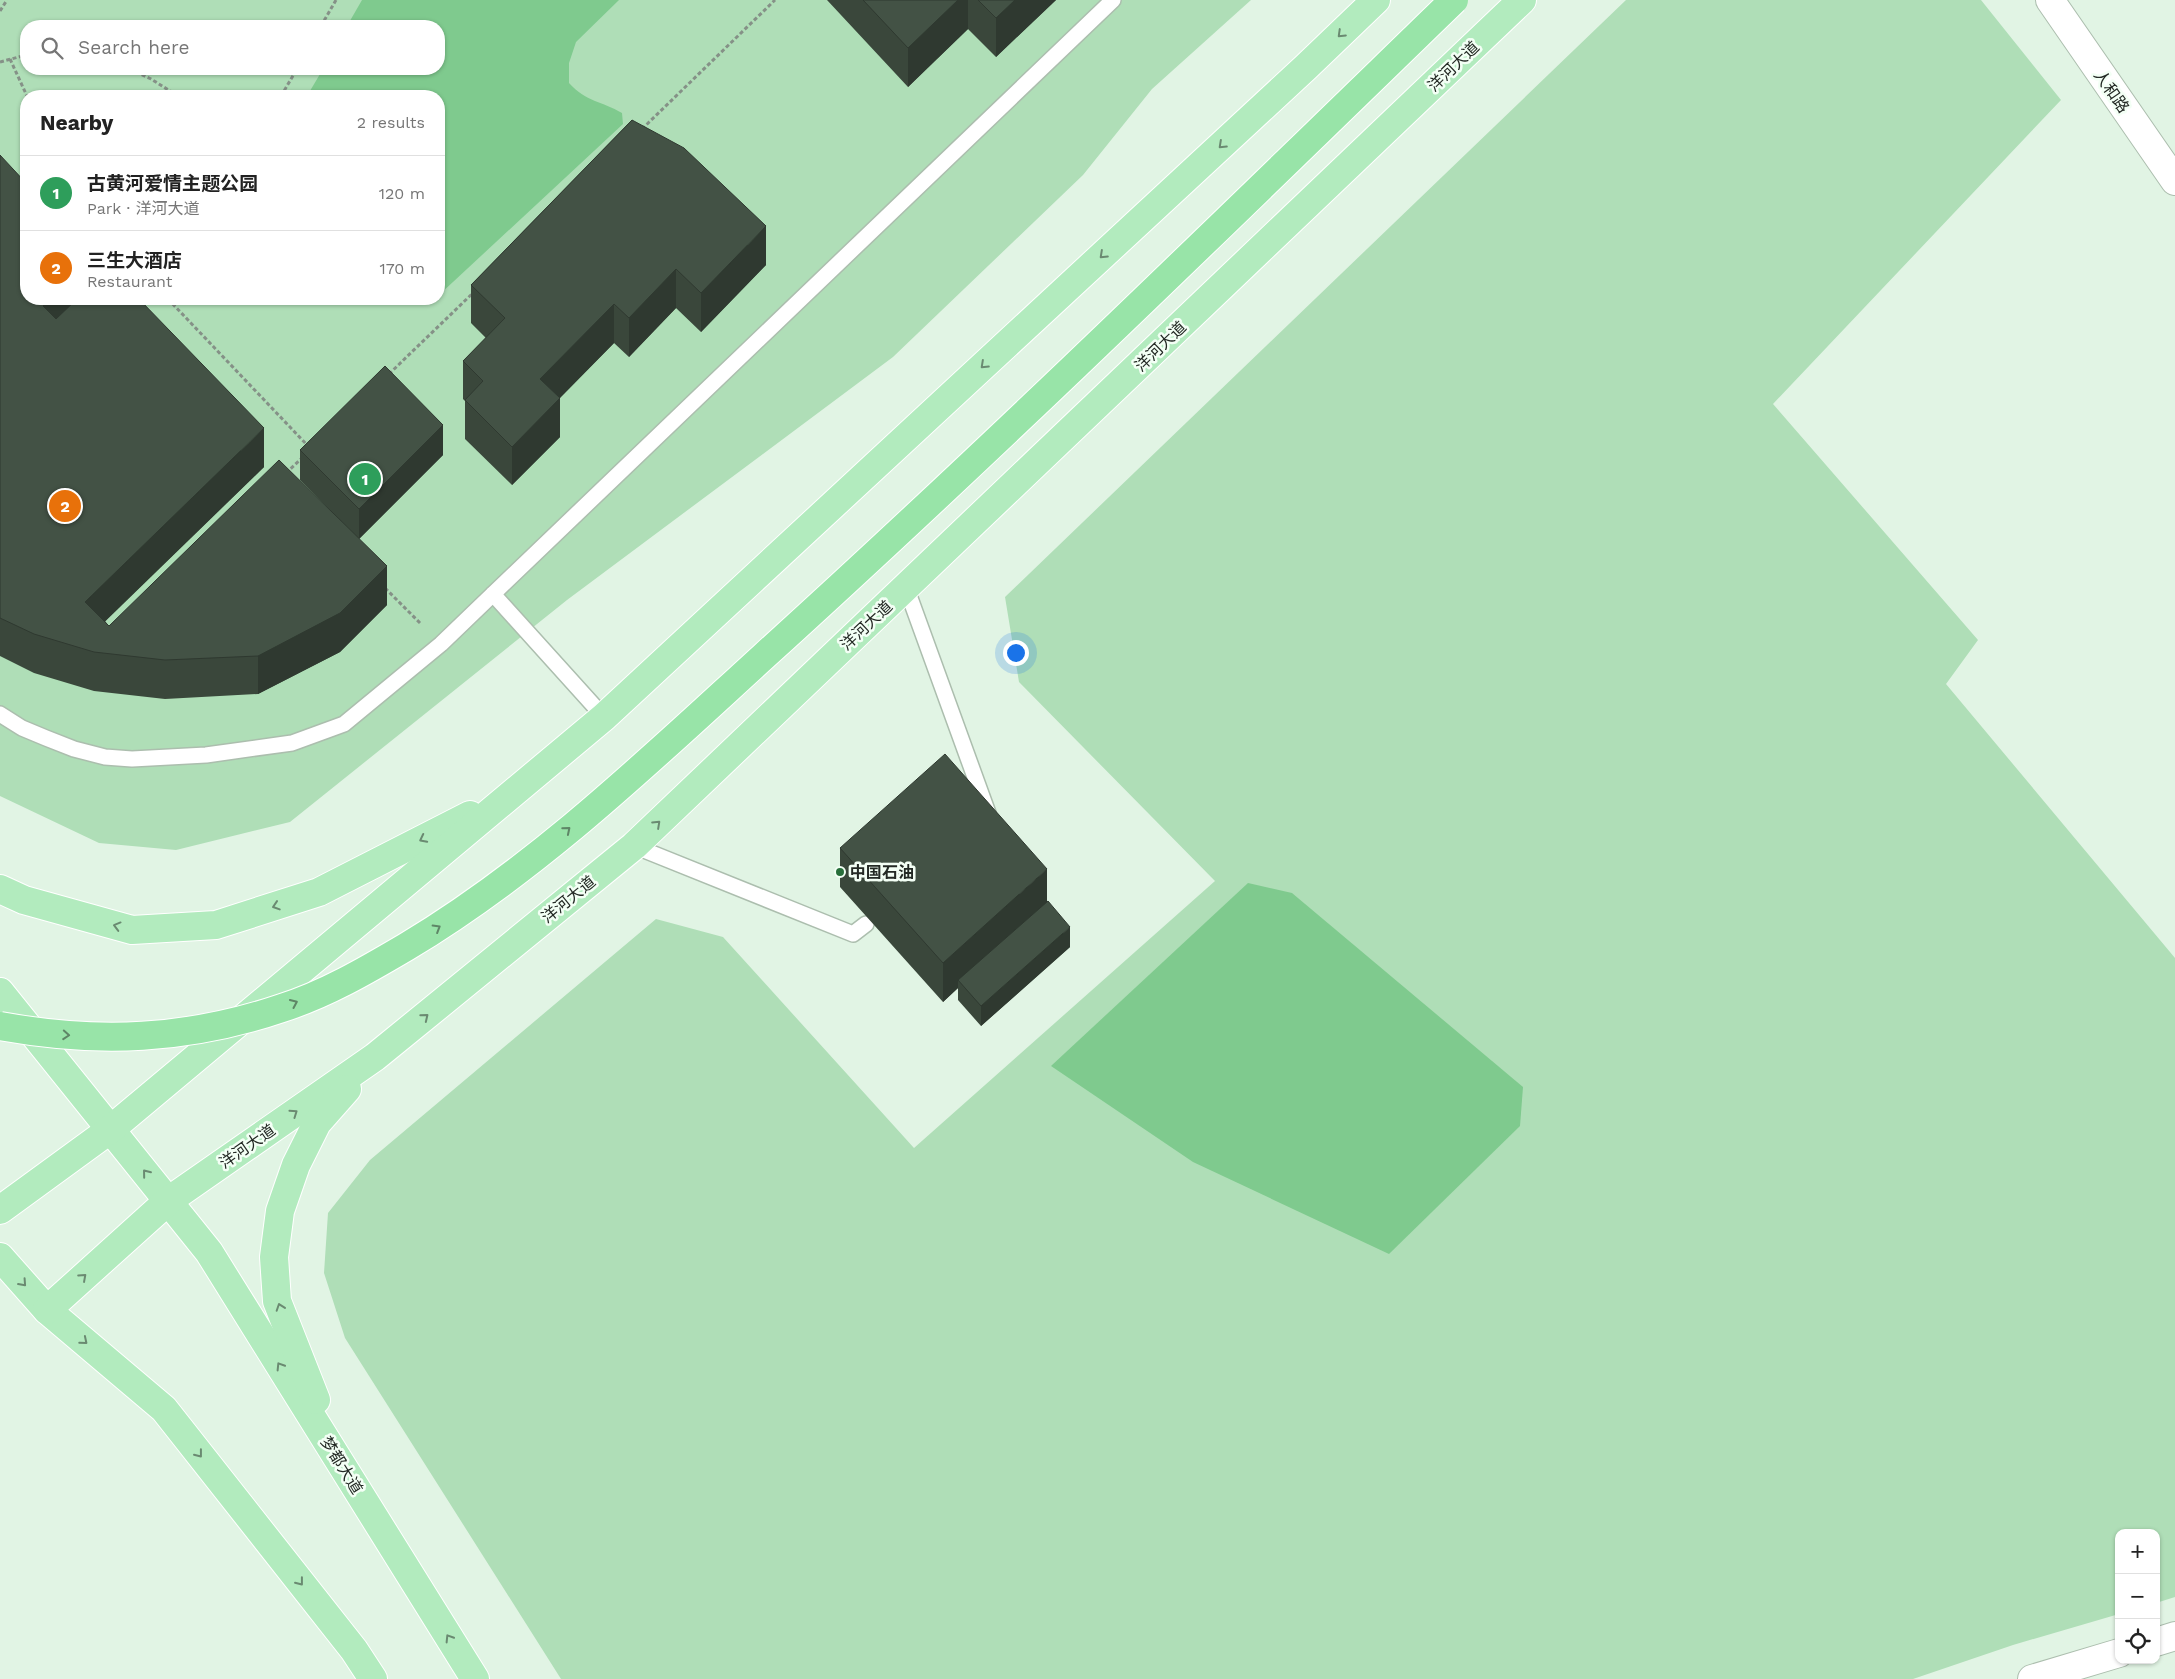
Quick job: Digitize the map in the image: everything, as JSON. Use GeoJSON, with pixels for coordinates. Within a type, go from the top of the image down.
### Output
{"type":"FeatureCollection","features":[{"type":"Feature","properties":{"kind":"highway"},"geometry":{"type":"LineString","coordinates":[[0,1026],[35,1033],[117,1038],[201,1030],[285,1008],[366,971],[443,925],[534,859],[646,763],[900,533],[1454,0]]}},
{"type":"Feature","properties":{"kind":"main road"},"geometry":{"type":"LineString","coordinates":[[0,1210],[111,1129],[604,716],[1299,74],[1376,0]]}},
{"type":"Feature","properties":{"kind":"main road","name":"洋河大道"},"geometry":{"type":"LineString","coordinates":[[47,1310],[168,1200],[375,1057],[634,846],[1522,0]]}},
{"type":"Feature","properties":{"kind":"main road"},"geometry":{"type":"LineString","coordinates":[[0,889],[24,900],[132,930],[216,925],[318,892],[514,793]]}},
{"type":"Feature","properties":{"kind":"main road"},"geometry":{"type":"LineString","coordinates":[[0,992],[168,1200]]}},
{"type":"Feature","properties":{"kind":"main road"},"geometry":{"type":"LineString","coordinates":[[342,1466],[277,1301],[274,1257],[280,1211],[296,1165],[317,1123],[375,1057]]}},
{"type":"Feature","properties":{"kind":"main road","name":"梦都大道"},"geometry":{"type":"LineString","coordinates":[[168,1200],[209,1252],[474,1679]]}},
{"type":"Feature","properties":{"kind":"main road"},"geometry":{"type":"LineString","coordinates":[[0,1258],[47,1310],[164,1409],[354,1650],[373,1679]]}},
{"type":"Feature","properties":{"kind":"street","name":"人和路"},"geometry":{"type":"LineString","coordinates":[[2050,0],[2175,182]]}},
{"type":"Feature","properties":{"kind":"street"},"geometry":{"type":"LineString","coordinates":[[2160,1641],[2175,1636]]}},
{"type":"Feature","properties":{"kind":"street"},"geometry":{"type":"LineString","coordinates":[[2032,1679],[2115,1654]]}},
{"type":"Feature","properties":{"kind":"lane"},"geometry":{"type":"LineString","coordinates":[[0,714],[22,728],[74,749],[105,757],[132,759],[206,755],[292,743],[344,724],[441,644],[1113,0]]}},
{"type":"Feature","properties":{"kind":"lane"},"geometry":{"type":"LineString","coordinates":[[906,587],[988,814],[978,823]]}},
{"type":"Feature","properties":{"kind":"lane"},"geometry":{"type":"LineString","coordinates":[[493,594],[604,716]]}},
{"type":"Feature","properties":{"kind":"lane"},"geometry":{"type":"LineString","coordinates":[[634,846],[853,934],[866,924]]}},
{"type":"Feature","properties":{"kind":"path"},"geometry":{"type":"LineString","coordinates":[[0,11],[7,0]]}},
{"type":"Feature","properties":{"kind":"path"},"geometry":{"type":"LineString","coordinates":[[324,20],[336,0]]}},
{"type":"Feature","properties":{"kind":"path"},"geometry":{"type":"LineString","coordinates":[[640,131],[775,0]]}},
{"type":"Feature","properties":{"kind":"path"},"geometry":{"type":"LineString","coordinates":[[0,62],[20,57]]}},
{"type":"Feature","properties":{"kind":"path"},"geometry":{"type":"LineString","coordinates":[[10,59],[24,90]]}},
{"type":"Feature","properties":{"kind":"path"},"geometry":{"type":"LineString","coordinates":[[143,75],[169,90]]}},
{"type":"Feature","properties":{"kind":"path"},"geometry":{"type":"LineString","coordinates":[[285,90],[293,75]]}},
{"type":"Feature","properties":{"kind":"path"},"geometry":{"type":"LineString","coordinates":[[382,380],[475,290]]}},
{"type":"Feature","properties":{"kind":"path"},"geometry":{"type":"LineString","coordinates":[[174,305],[311,449]]}},
{"type":"Feature","properties":{"kind":"path"},"geometry":{"type":"LineString","coordinates":[[285,474],[305,456]]}},
{"type":"Feature","properties":{"kind":"path"},"geometry":{"type":"LineString","coordinates":[[380,583],[441,644]]}},
{"type":"Feature","properties":{"kind":"shaded area"},"geometry":{"type":"Polygon","coordinates":[[[0,0],[1251,0],[1152,89],[1083,175],[893,357],[567,600],[290,822],[176,850],[99,843],[0,796],[0,0]]]}},
{"type":"Feature","properties":{"kind":"shaded area"},"geometry":{"type":"Polygon","coordinates":[[[362,0],[619,0],[576,42],[569,63],[569,83],[588,98],[622,113],[623,124],[445,289],[445,90],[311,90],[319,75],[445,75],[445,20],[350,20],[362,0]]]}},
{"type":"Feature","properties":{"kind":"shaded area"},"geometry":{"type":"Polygon","coordinates":[[[1626,0],[1981,0],[2061,100],[1773,404],[1978,640],[1946,684],[2175,958],[2175,1597],[2160,1602],[2160,1529],[2115,1529],[2115,1615],[2013,1645],[1913,1679],[561,1679],[345,1338],[324,1273],[328,1213],[370,1160],[656,919],[723,937],[914,1148],[1215,881],[1019,682],[1005,597],[1626,0]]]}},
{"type":"Feature","properties":{"kind":"shaded area"},"geometry":{"type":"Polygon","coordinates":[[[1248,883],[1292,893],[1523,1087],[1520,1126],[1389,1254],[1193,1162],[1051,1066],[1248,883]]]}},
{"type":"Feature","properties":{"kind":"building"},"geometry":{"type":"Polygon","coordinates":[[[863,0],[958,0],[908,48],[863,0]]]}},
{"type":"Feature","properties":{"kind":"building"},"geometry":{"type":"Polygon","coordinates":[[[978,0],[1015,0],[996,18],[978,0]]]}},
{"type":"Feature","properties":{"kind":"building"},"geometry":{"type":"Polygon","coordinates":[[[632,120],[684,148],[766,226],[701,293],[676,269],[629,318],[614,304],[540,379],[560,398],[512,447],[465,400],[483,381],[463,361],[505,318],[471,285],[632,120]]]}},
{"type":"Feature","properties":{"kind":"building"},"geometry":{"type":"Polygon","coordinates":[[[0,155],[20,177],[20,305],[44,305],[56,319],[71,305],[145,305],[264,428],[85,602],[109,626],[279,460],[387,566],[340,613],[258,656],[165,660],[94,652],[34,634],[0,618],[0,155]]]}},
{"type":"Feature","properties":{"kind":"building"},"geometry":{"type":"Polygon","coordinates":[[[385,366],[443,425],[359,509],[300,450],[385,366]]]}},
{"type":"Feature","properties":{"kind":"building"},"geometry":{"type":"Polygon","coordinates":[[[945,754],[1047,869],[943,963],[840,848],[945,754]]]}},
{"type":"Feature","properties":{"kind":"building"},"geometry":{"type":"Polygon","coordinates":[[[1048,901],[1070,927],[981,1006],[958,980],[1048,901]]]}},
{"type":"Feature","properties":{"kind":"place","name":"古黄河爱情主题公园"},"geometry":{"type":"Point","coordinates":[365,479]}},
{"type":"Feature","properties":{"kind":"place","name":"三生大酒店"},"geometry":{"type":"Point","coordinates":[65,506]}},
{"type":"Feature","properties":{"kind":"place","name":"中国石油"},"geometry":{"type":"Point","coordinates":[840,872]}}]}
